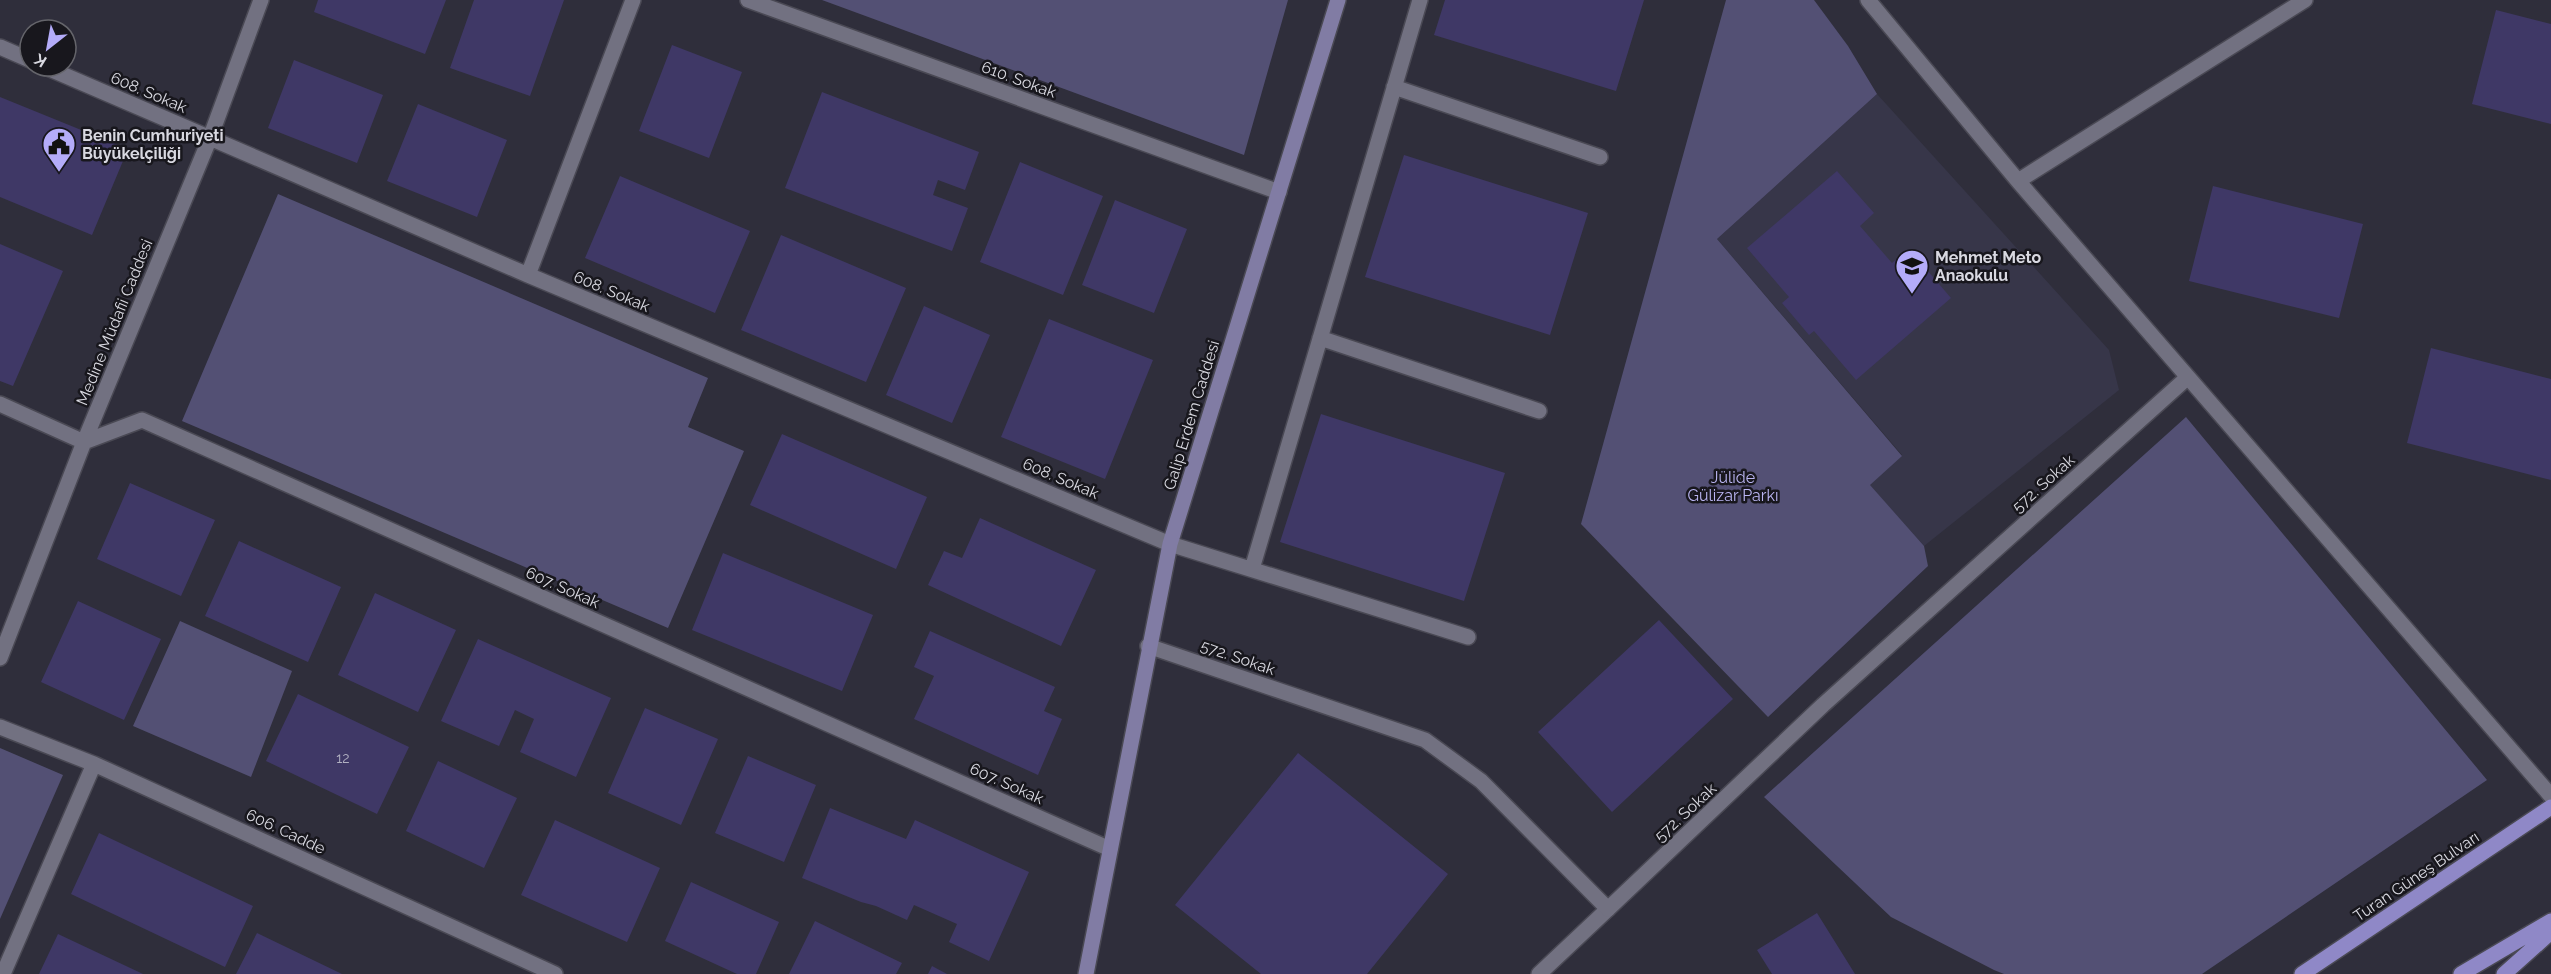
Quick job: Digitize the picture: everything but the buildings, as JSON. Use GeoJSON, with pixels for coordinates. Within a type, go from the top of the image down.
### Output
{"type":"FeatureCollection","features":[{"type":"Feature","properties":{"kind":"main road","name":"Galip Erdem Caddesi"},"geometry":{"type":"LineString","coordinates":[[1086,974],[1148,646],[1170,543],[1338,0]]}},
{"type":"Feature","properties":{"kind":"main road","name":"Turan Güneş Bulvarı"},"geometry":{"type":"LineString","coordinates":[[2302,974],[2551,807]]}},
{"type":"Feature","properties":{"kind":"main road","name":"Galip Erdem Caddesi"},"geometry":{"type":"LineString","coordinates":[[1093,974],[1110,849]]}},
{"type":"Feature","properties":{"kind":"main road"},"geometry":{"type":"LineString","coordinates":[[2461,974],[2551,921]]}},
{"type":"Feature","properties":{"kind":"main road"},"geometry":{"type":"LineString","coordinates":[[2504,974],[2551,932]]}},
{"type":"Feature","properties":{"kind":"street","name":"Medine Müdafii Caddesi"},"geometry":{"type":"LineString","coordinates":[[0,658],[84,442],[210,138],[261,0]]}},
{"type":"Feature","properties":{"kind":"street"},"geometry":{"type":"LineString","coordinates":[[528,275],[633,0]]}},
{"type":"Feature","properties":{"kind":"street","name":"610. Sokak"},"geometry":{"type":"LineString","coordinates":[[748,0],[1279,192]]}},
{"type":"Feature","properties":{"kind":"street"},"geometry":{"type":"LineString","coordinates":[[1252,569],[1420,0]]}},
{"type":"Feature","properties":{"kind":"street"},"geometry":{"type":"LineString","coordinates":[[1868,0],[2018,180],[2551,796]]}},
{"type":"Feature","properties":{"kind":"street"},"geometry":{"type":"LineString","coordinates":[[2018,180],[2305,0]]}},
{"type":"Feature","properties":{"kind":"street"},"geometry":{"type":"LineString","coordinates":[[0,47],[18,55]]}},
{"type":"Feature","properties":{"kind":"street","name":"608. Sokak"},"geometry":{"type":"LineString","coordinates":[[71,78],[528,275],[1170,543],[1468,637]]}},
{"type":"Feature","properties":{"kind":"street"},"geometry":{"type":"LineString","coordinates":[[1394,87],[1600,157]]}},
{"type":"Feature","properties":{"kind":"street"},"geometry":{"type":"LineString","coordinates":[[1320,338],[1539,411]]}},
{"type":"Feature","properties":{"kind":"street","name":"572. Sokak"},"geometry":{"type":"LineString","coordinates":[[1148,646],[1425,740],[1481,781],[1608,909],[1823,705],[2188,377]]}},
{"type":"Feature","properties":{"kind":"street"},"geometry":{"type":"LineString","coordinates":[[0,404],[84,442]]}},
{"type":"Feature","properties":{"kind":"street","name":"607. Sokak"},"geometry":{"type":"LineString","coordinates":[[84,442],[142,420],[1110,849]]}},
{"type":"Feature","properties":{"kind":"street","name":"606. Cadde"},"geometry":{"type":"LineString","coordinates":[[0,727],[94,764],[555,974]]}},
{"type":"Feature","properties":{"kind":"street"},"geometry":{"type":"LineString","coordinates":[[3,974],[94,764]]}},
{"type":"Feature","properties":{"kind":"street"},"geometry":{"type":"LineString","coordinates":[[1539,974],[1608,909]]}},
{"type":"Feature","properties":{"kind":"shaded area","name":"Mehmet Meto Anaokulu"},"geometry":{"type":"Polygon","coordinates":[[[1877,94],[2109,350],[2119,390],[1924,546],[1869,485],[1902,455],[1717,239],[1877,94]]]}},
{"type":"Feature","properties":{"kind":"green space"},"geometry":{"type":"Polygon","coordinates":[[[822,0],[1288,0],[1244,155],[822,0]]]}},
{"type":"Feature","properties":{"kind":"green space","name":"Jülide Gülizar Parkı"},"geometry":{"type":"Polygon","coordinates":[[[1726,0],[1814,0],[1848,46],[1877,94],[1717,239],[1902,456],[1870,485],[1924,546],[1928,566],[1768,717],[1581,524],[1726,0]]]}},
{"type":"Feature","properties":{"kind":"green space"},"geometry":{"type":"Polygon","coordinates":[[[278,194],[708,378],[688,427],[744,451],[668,628],[182,421],[278,194]]]}},
{"type":"Feature","properties":{"kind":"green space"},"geometry":{"type":"Polygon","coordinates":[[[2186,417],[2487,780],[2202,974],[2004,974],[1891,917],[1764,797],[2186,417]]]}},
{"type":"Feature","properties":{"kind":"green space"},"geometry":{"type":"Polygon","coordinates":[[[180,621],[292,671],[251,777],[133,726],[180,621]]]}},
{"type":"Feature","properties":{"kind":"green space"},"geometry":{"type":"Polygon","coordinates":[[[0,748],[63,775],[0,919],[0,748]]]}},
{"type":"Feature","properties":{"kind":"place","name":"Benin Cumhuriyeti Büyükelçiliği"},"geometry":{"type":"Point","coordinates":[59,173]}},
{"type":"Feature","properties":{"kind":"place","name":"Mehmet Meto Anaokulu"},"geometry":{"type":"Point","coordinates":[1912,295]}}]}
